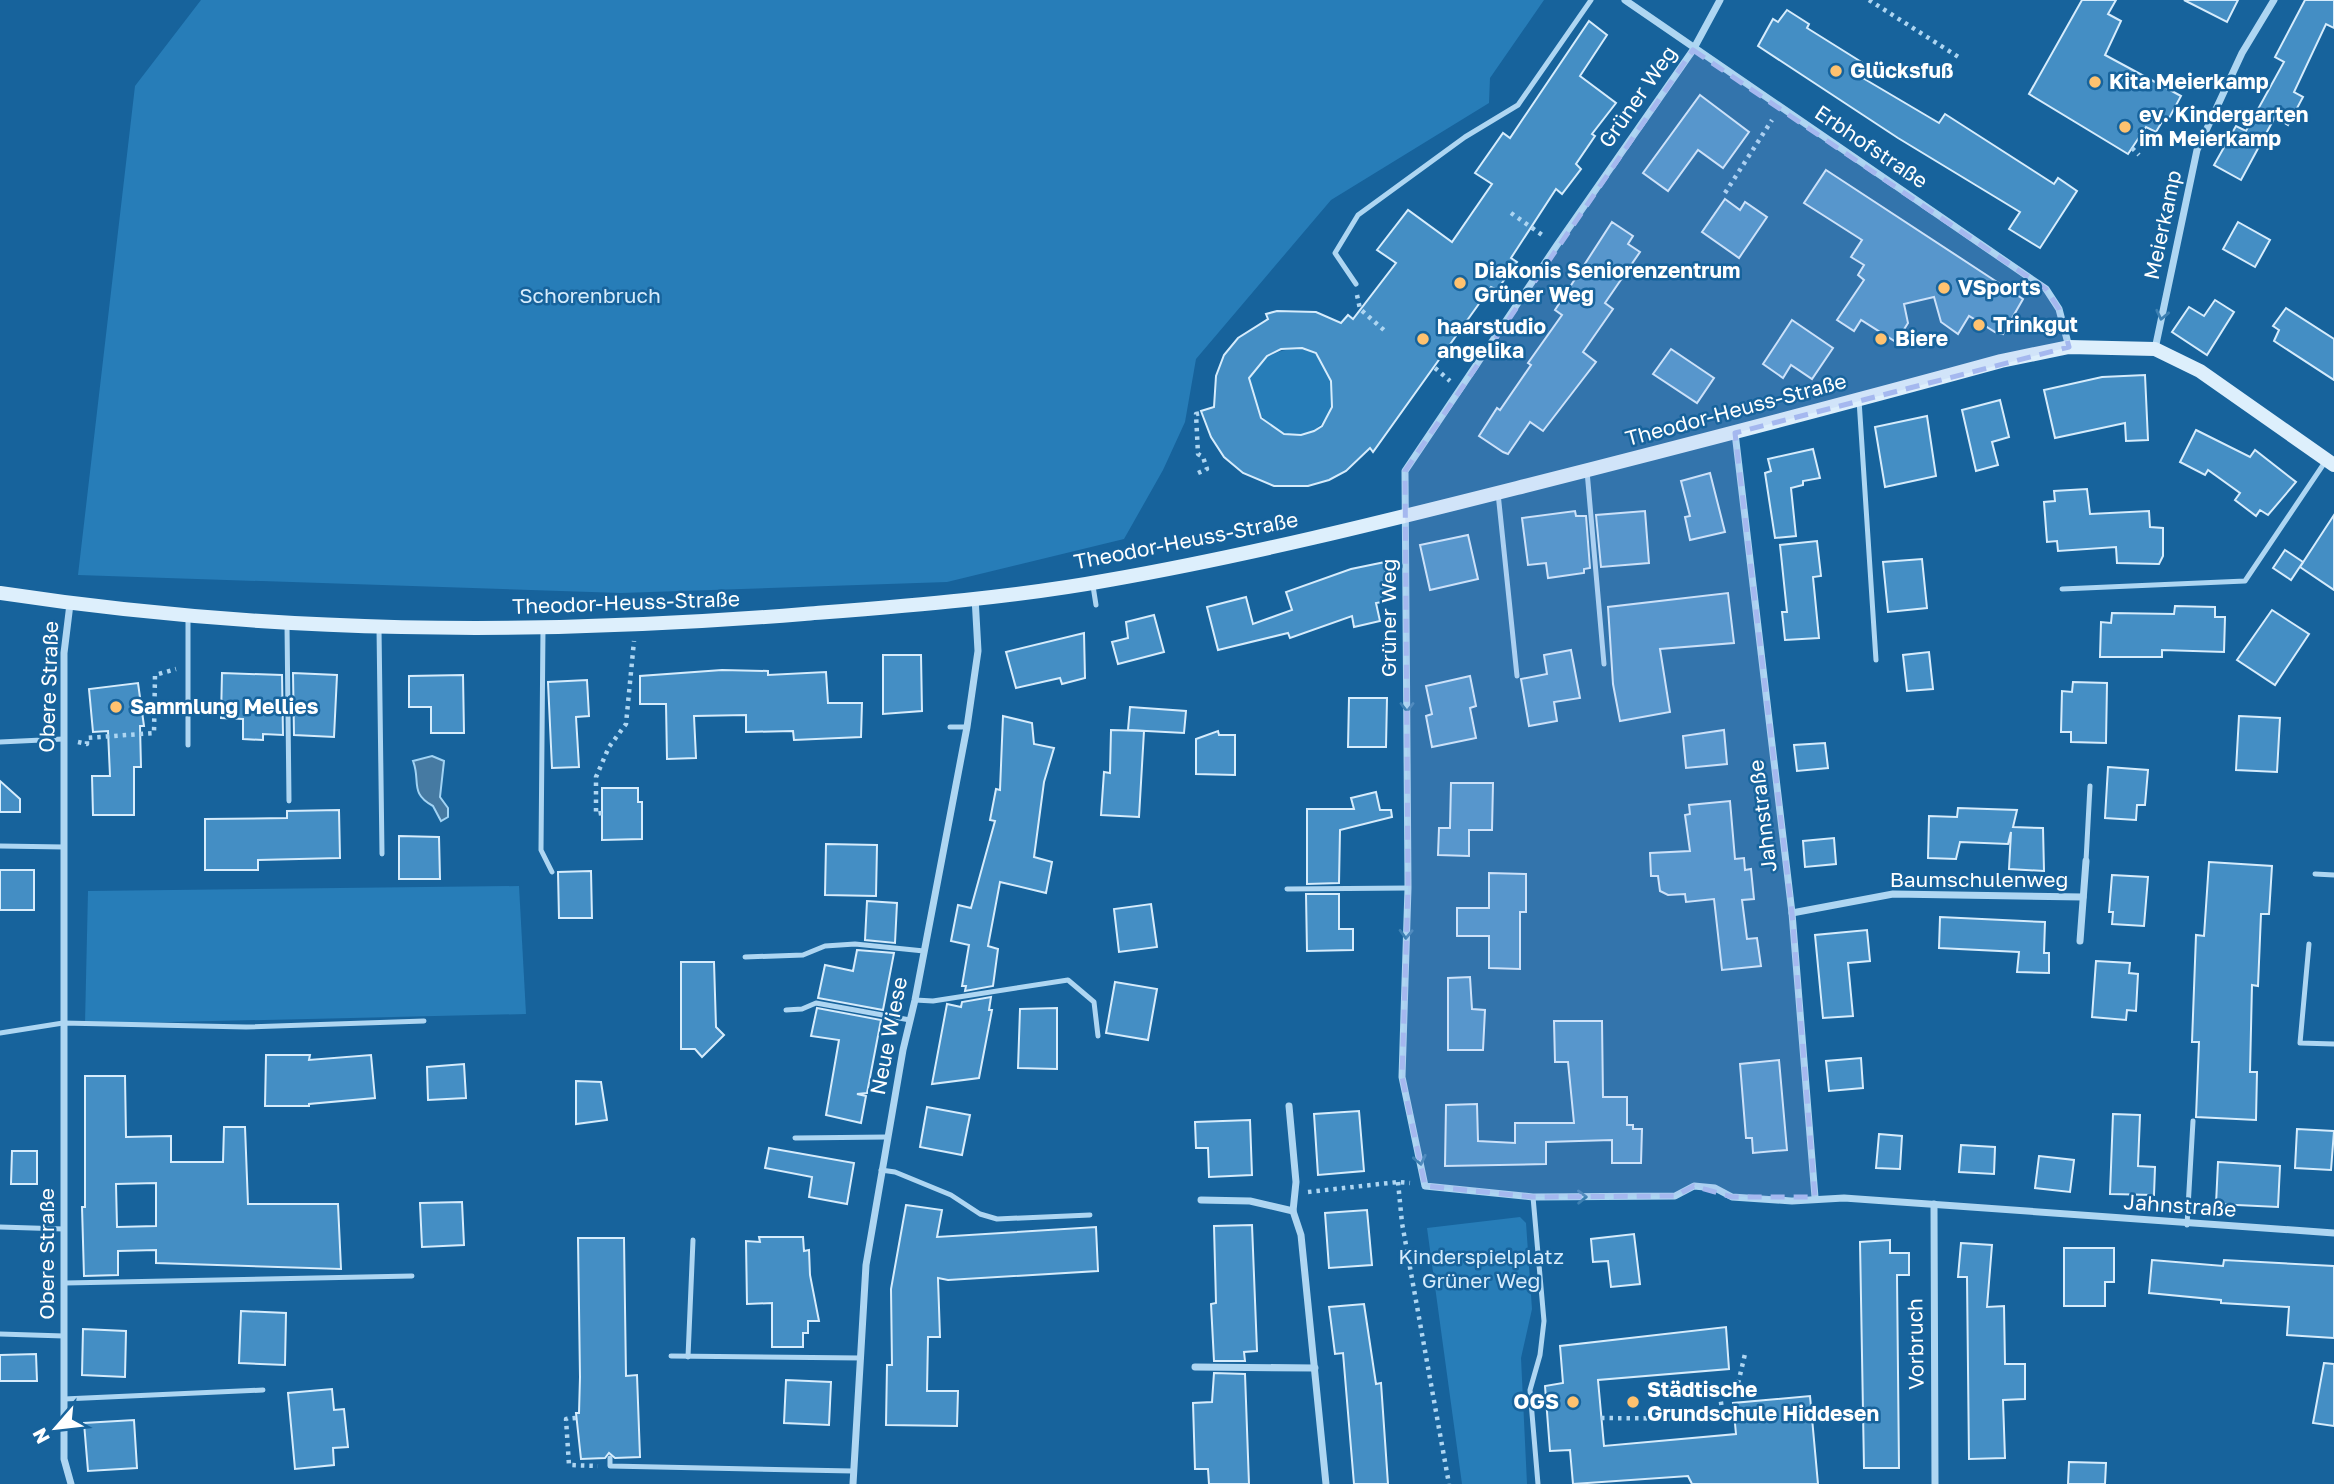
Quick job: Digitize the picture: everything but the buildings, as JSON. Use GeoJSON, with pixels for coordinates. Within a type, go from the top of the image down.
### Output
{"type":"FeatureCollection","features":[{"type":"Feature","properties":{"kind":"main road","name":"Theodor-Heuss-Straße"},"geometry":{"type":"LineString","coordinates":[[0,593],[188,618],[287,625],[543,629],[691,623],[869,609],[975,597],[1092,583],[1216,560],[1587,471],[2001,361],[2069,346],[2155,349],[2200,371],[2330,462]]}},
{"type":"Feature","properties":{"kind":"street","name":"Erbhofstraße"},"geometry":{"type":"LineString","coordinates":[[1625,0],[1693,50],[1781,107],[2046,289],[2059,309],[2069,346]]}},
{"type":"Feature","properties":{"kind":"street","name":"Grüner Weg"},"geometry":{"type":"LineString","coordinates":[[1425,1186],[1402,1077],[1408,888],[1405,471],[1557,244],[1693,50],[1720,0]]}},
{"type":"Feature","properties":{"kind":"street","name":"Meierkamp"},"geometry":{"type":"LineString","coordinates":[[2155,349],[2197,150],[2242,53],[2274,0]]}},
{"type":"Feature","properties":{"kind":"street","name":"Jahnstraße"},"geometry":{"type":"LineString","coordinates":[[1735,433],[1792,913],[1815,1197]]}},
{"type":"Feature","properties":{"kind":"street","name":"Neue Wiese"},"geometry":{"type":"LineString","coordinates":[[853,1484],[866,1265],[887,1137],[967,727],[978,651],[975,597]]}},
{"type":"Feature","properties":{"kind":"street","name":"Obere Straße"},"geometry":{"type":"LineString","coordinates":[[69,604],[64,653],[63,739],[64,1459],[69,1483]]}},
{"type":"Feature","properties":{"kind":"street","name":"Baumschulenweg"},"geometry":{"type":"LineString","coordinates":[[2080,942],[2086,861]]}},
{"type":"Feature","properties":{"kind":"street","name":"Baumschulenweg"},"geometry":{"type":"LineString","coordinates":[[1792,913],[1893,894],[2083,897]]}},
{"type":"Feature","properties":{"kind":"street"},"geometry":{"type":"LineString","coordinates":[[1289,1106],[1296,1182],[1293,1211],[1301,1235],[1326,1484]]}},
{"type":"Feature","properties":{"kind":"street","name":"Jahnstraße"},"geometry":{"type":"LineString","coordinates":[[1425,1186],[1533,1197],[1675,1196],[1694,1186],[1716,1188],[1732,1196],[1792,1201],[1815,1197],[1934,1204],[2187,1225],[2334,1233]]}},
{"type":"Feature","properties":{"kind":"street"},"geometry":{"type":"LineString","coordinates":[[1201,1200],[1250,1201],[1293,1211]]}},
{"type":"Feature","properties":{"kind":"street","name":"Vorbruch"},"geometry":{"type":"LineString","coordinates":[[1934,1204],[1936,1484]]}},
{"type":"Feature","properties":{"kind":"street"},"geometry":{"type":"LineString","coordinates":[[1195,1367],[1315,1368]]}},
{"type":"Feature","properties":{"kind":"lane"},"geometry":{"type":"LineString","coordinates":[[1356,284],[1335,253],[1357,215],[1465,137],[1518,105],[1591,0]]}},
{"type":"Feature","properties":{"kind":"lane"},"geometry":{"type":"LineString","coordinates":[[1859,400],[1876,660]]}},
{"type":"Feature","properties":{"kind":"lane","name":"Theodor-Heuss-Straße"},"geometry":{"type":"LineString","coordinates":[[2062,589],[2245,581],[2330,462]]}},
{"type":"Feature","properties":{"kind":"lane"},"geometry":{"type":"LineString","coordinates":[[1587,471],[1604,664]]}},
{"type":"Feature","properties":{"kind":"lane"},"geometry":{"type":"LineString","coordinates":[[1498,493],[1517,676]]}},
{"type":"Feature","properties":{"kind":"lane"},"geometry":{"type":"LineString","coordinates":[[1092,583],[1096,605]]}},
{"type":"Feature","properties":{"kind":"lane"},"geometry":{"type":"LineString","coordinates":[[188,618],[188,745]]}},
{"type":"Feature","properties":{"kind":"lane"},"geometry":{"type":"LineString","coordinates":[[287,625],[289,801]]}},
{"type":"Feature","properties":{"kind":"lane"},"geometry":{"type":"LineString","coordinates":[[379,628],[382,854]]}},
{"type":"Feature","properties":{"kind":"lane"},"geometry":{"type":"LineString","coordinates":[[543,629],[541,850],[552,872]]}},
{"type":"Feature","properties":{"kind":"lane"},"geometry":{"type":"LineString","coordinates":[[950,727],[967,727]]}},
{"type":"Feature","properties":{"kind":"lane"},"geometry":{"type":"LineString","coordinates":[[0,742],[63,739]]}},
{"type":"Feature","properties":{"kind":"lane"},"geometry":{"type":"LineString","coordinates":[[2086,861],[2090,786]]}},
{"type":"Feature","properties":{"kind":"lane"},"geometry":{"type":"LineString","coordinates":[[0,846],[64,847]]}},
{"type":"Feature","properties":{"kind":"lane"},"geometry":{"type":"LineString","coordinates":[[2315,874],[2334,876]]}},
{"type":"Feature","properties":{"kind":"lane"},"geometry":{"type":"LineString","coordinates":[[1287,889],[1408,888]]}},
{"type":"Feature","properties":{"kind":"lane"},"geometry":{"type":"LineString","coordinates":[[745,957],[803,955],[825,946],[855,944],[924,951]]}},
{"type":"Feature","properties":{"kind":"lane"},"geometry":{"type":"LineString","coordinates":[[2309,944],[2300,1043],[2334,1044]]}},
{"type":"Feature","properties":{"kind":"lane"},"geometry":{"type":"LineString","coordinates":[[915,1000],[933,1002],[1068,980],[1094,1002],[1098,1035]]}},
{"type":"Feature","properties":{"kind":"lane"},"geometry":{"type":"LineString","coordinates":[[786,1010],[802,1009],[816,1003],[910,1020]]}},
{"type":"Feature","properties":{"kind":"lane"},"geometry":{"type":"LineString","coordinates":[[0,1033],[63,1023],[246,1027],[424,1021]]}},
{"type":"Feature","properties":{"kind":"lane"},"geometry":{"type":"LineString","coordinates":[[2187,1225],[2193,1121]]}},
{"type":"Feature","properties":{"kind":"lane"},"geometry":{"type":"LineString","coordinates":[[795,1138],[887,1137]]}},
{"type":"Feature","properties":{"kind":"lane"},"geometry":{"type":"LineString","coordinates":[[881,1170],[895,1172],[951,1195],[979,1214],[997,1219],[1090,1215]]}},
{"type":"Feature","properties":{"kind":"lane"},"geometry":{"type":"LineString","coordinates":[[1533,1197],[1544,1321],[1540,1355],[1530,1390],[1538,1484]]}},
{"type":"Feature","properties":{"kind":"lane"},"geometry":{"type":"LineString","coordinates":[[0,1227],[64,1228]]}},
{"type":"Feature","properties":{"kind":"lane"},"geometry":{"type":"LineString","coordinates":[[688,1357],[693,1240]]}},
{"type":"Feature","properties":{"kind":"lane"},"geometry":{"type":"LineString","coordinates":[[65,1283],[412,1276]]}},
{"type":"Feature","properties":{"kind":"lane"},"geometry":{"type":"LineString","coordinates":[[0,1334],[64,1336]]}},
{"type":"Feature","properties":{"kind":"lane"},"geometry":{"type":"LineString","coordinates":[[671,1356],[861,1358]]}},
{"type":"Feature","properties":{"kind":"lane"},"geometry":{"type":"LineString","coordinates":[[64,1399],[263,1390]]}},
{"type":"Feature","properties":{"kind":"lane"},"geometry":{"type":"LineString","coordinates":[[610,1458],[610,1466],[853,1471]]}},
{"type":"Feature","properties":{"kind":"path"},"geometry":{"type":"LineString","coordinates":[[1869,0],[1960,58]]}},
{"type":"Feature","properties":{"kind":"path"},"geometry":{"type":"LineString","coordinates":[[1726,193],[1781,107]]}},
{"type":"Feature","properties":{"kind":"path"},"geometry":{"type":"LineString","coordinates":[[2132,148],[2139,155]]}},
{"type":"Feature","properties":{"kind":"path"},"geometry":{"type":"LineString","coordinates":[[1511,213],[1557,244]]}},
{"type":"Feature","properties":{"kind":"path"},"geometry":{"type":"LineString","coordinates":[[1356,284],[1356,302],[1360,309],[1385,331]]}},
{"type":"Feature","properties":{"kind":"path"},"geometry":{"type":"LineString","coordinates":[[1198,473],[1207,469],[1203,457],[1198,454],[1196,414],[1202,414]]}},
{"type":"Feature","properties":{"kind":"path"},"geometry":{"type":"LineString","coordinates":[[602,813],[596,814],[596,777],[609,747],[626,724],[635,652]]}},
{"type":"Feature","properties":{"kind":"path"},"geometry":{"type":"LineString","coordinates":[[63,739],[87,744],[87,738],[154,733],[155,675],[186,666]]}},
{"type":"Feature","properties":{"kind":"path"},"geometry":{"type":"LineString","coordinates":[[1293,1211],[1307,1192],[1398,1181],[1425,1186]]}},
{"type":"Feature","properties":{"kind":"path"},"geometry":{"type":"LineString","coordinates":[[1398,1181],[1402,1223],[1449,1484]]}},
{"type":"Feature","properties":{"kind":"path"},"geometry":{"type":"LineString","coordinates":[[1601,1418],[1723,1419],[1720,1394],[1737,1388],[1745,1354]]}},
{"type":"Feature","properties":{"kind":"path"},"geometry":{"type":"LineString","coordinates":[[576,1418],[566,1419],[569,1465],[610,1466]]}},
{"type":"Feature","properties":{"kind":"highlighted area"},"geometry":{"type":"Polygon","coordinates":[[[1693,50],[2046,289],[2059,309],[2069,347],[1735,433],[1792,913],[1815,1197],[1732,1197],[1694,1186],[1675,1196],[1533,1197],[1425,1186],[1402,1077],[1408,888],[1405,471],[1693,50]]]}},
{"type":"Feature","properties":{"kind":"green space","name":"Schorenbruch"},"geometry":{"type":"Polygon","coordinates":[[[201,0],[1544,0],[1490,78],[1489,103],[1331,200],[1196,359],[1185,422],[1163,470],[1124,539],[947,582],[621,593],[78,575],[135,86],[201,0]]]}},
{"type":"Feature","properties":{"kind":"green space"},"geometry":{"type":"Polygon","coordinates":[[[1302,348],[1323,358],[1331,381],[1332,404],[1329,413],[1317,428],[1301,436],[1291,436],[1282,433],[1265,420],[1246,393],[1253,373],[1265,359],[1281,351],[1302,348]]]}},
{"type":"Feature","properties":{"kind":"green space"},"geometry":{"type":"Polygon","coordinates":[[[519,886],[526,1014],[85,1024],[88,891],[519,886]]]}},
{"type":"Feature","properties":{"kind":"green space","name":"Kinderspielplatz Grüner Weg"},"geometry":{"type":"Polygon","coordinates":[[[1520,1217],[1526,1223],[1532,1309],[1521,1358],[1527,1484],[1462,1484],[1427,1228],[1520,1217]]]}},
{"type":"Feature","properties":{"kind":"shaded area"},"geometry":{"type":"Polygon","coordinates":[[[432,756],[444,761],[440,797],[448,808],[448,817],[441,821],[433,806],[418,791],[413,761],[432,756]]]}},
{"type":"Feature","properties":{"kind":"place","name":"Glücksfuß"},"geometry":{"type":"Point","coordinates":[1836,71]}},
{"type":"Feature","properties":{"kind":"place","name":"Kita Meierkamp"},"geometry":{"type":"Point","coordinates":[2095,82]}},
{"type":"Feature","properties":{"kind":"place","name":"ev. Kindergarten im Meierkamp"},"geometry":{"type":"Point","coordinates":[2125,127]}},
{"type":"Feature","properties":{"kind":"place","name":"Diakonis Seniorenzentrum Grüner Weg"},"geometry":{"type":"Point","coordinates":[1460,283]}},
{"type":"Feature","properties":{"kind":"place","name":"VSports"},"geometry":{"type":"Point","coordinates":[1944,288]}},
{"type":"Feature","properties":{"kind":"place","name":"Trinkgut"},"geometry":{"type":"Point","coordinates":[1979,325]}},
{"type":"Feature","properties":{"kind":"place","name":"haarstudio angelika"},"geometry":{"type":"Point","coordinates":[1423,339]}},
{"type":"Feature","properties":{"kind":"place","name":"Biere"},"geometry":{"type":"Point","coordinates":[1881,339]}},
{"type":"Feature","properties":{"kind":"place","name":"Sammlung Mellies"},"geometry":{"type":"Point","coordinates":[116,707]}},
{"type":"Feature","properties":{"kind":"place","name":"OGS"},"geometry":{"type":"Point","coordinates":[1573,1402]}},
{"type":"Feature","properties":{"kind":"place","name":"Städtische Grundschule Hiddesen"},"geometry":{"type":"Point","coordinates":[1633,1402]}}]}
